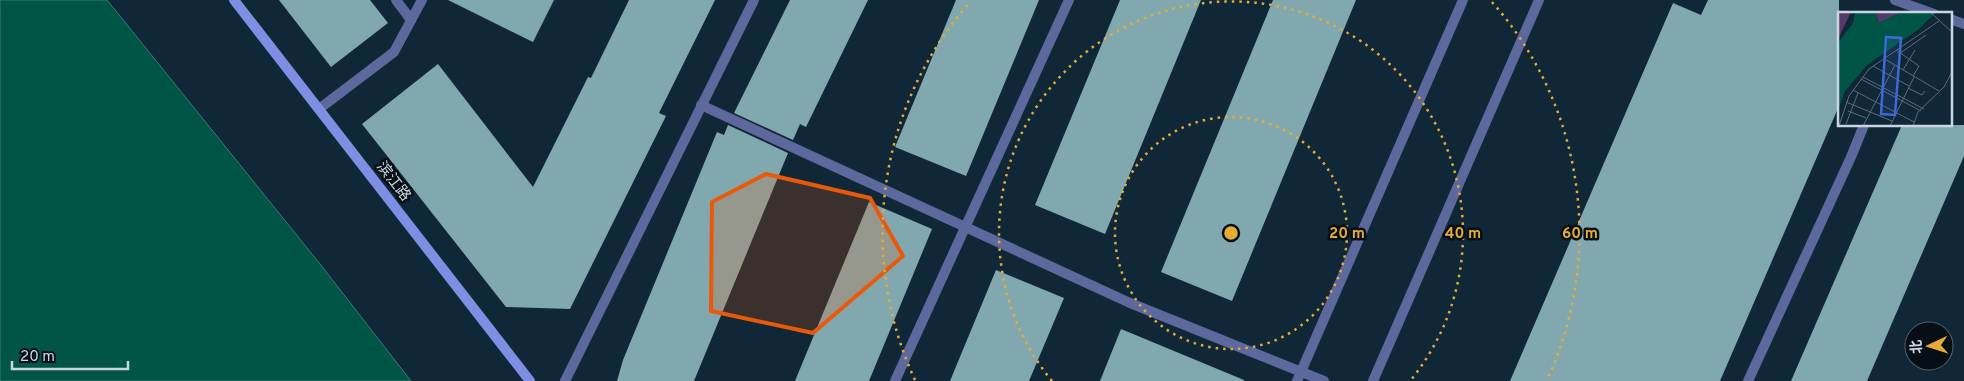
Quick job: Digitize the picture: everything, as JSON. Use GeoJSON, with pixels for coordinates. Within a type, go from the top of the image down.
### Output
{"type":"FeatureCollection","features":[{"type":"Feature","properties":{"kind":"street","name":"滨江路"},"geometry":{"type":"LineString","coordinates":[[234,0],[530,381]]}},
{"type":"Feature","properties":{"kind":"street"},"geometry":{"type":"LineString","coordinates":[[396,0],[411,20]]}},
{"type":"Feature","properties":{"kind":"street"},"geometry":{"type":"LineString","coordinates":[[319,109],[394,52],[422,0]]}},
{"type":"Feature","properties":{"kind":"street"},"geometry":{"type":"LineString","coordinates":[[565,381],[754,0]]}},
{"type":"Feature","properties":{"kind":"street"},"geometry":{"type":"LineString","coordinates":[[895,381],[1069,0]]}},
{"type":"Feature","properties":{"kind":"street"},"geometry":{"type":"LineString","coordinates":[[1299,376],[1463,0]]}},
{"type":"Feature","properties":{"kind":"street"},"geometry":{"type":"LineString","coordinates":[[1373,381],[1539,0]]}},
{"type":"Feature","properties":{"kind":"street"},"geometry":{"type":"LineString","coordinates":[[1895,0],[1928,12]]}},
{"type":"Feature","properties":{"kind":"street"},"geometry":{"type":"LineString","coordinates":[[1952,20],[1964,24]]}},
{"type":"Feature","properties":{"kind":"street"},"geometry":{"type":"LineString","coordinates":[[701,106],[1130,303],[1299,376],[1324,381]]}},
{"type":"Feature","properties":{"kind":"street"},"geometry":{"type":"LineString","coordinates":[[1748,381],[1864,126]]}},
{"type":"Feature","properties":{"kind":"highlighted area"},"geometry":{"type":"Polygon","coordinates":[[[766,174],[870,198],[903,256],[813,333],[711,311],[712,202],[766,174]]]}},
{"type":"Feature","properties":{"kind":"shaded area"},"geometry":{"type":"Polygon","coordinates":[[[0,0],[107,0],[320,264],[411,381],[0,381],[0,0]]]}},
{"type":"Feature","properties":{"kind":"building"},"geometry":{"type":"Polygon","coordinates":[[[279,0],[370,0],[388,23],[331,67],[279,0]]]}},
{"type":"Feature","properties":{"kind":"building"},"geometry":{"type":"Polygon","coordinates":[[[448,0],[554,0],[533,42],[448,0]]]}},
{"type":"Feature","properties":{"kind":"building"},"geometry":{"type":"Polygon","coordinates":[[[629,0],[715,0],[659,113],[666,116],[570,309],[506,307],[362,124],[438,64],[533,187],[588,77],[591,78],[629,0]]]}},
{"type":"Feature","properties":{"kind":"building"},"geometry":{"type":"Polygon","coordinates":[[[790,0],[868,0],[806,127],[800,124],[793,140],[734,113],[790,0]]]}},
{"type":"Feature","properties":{"kind":"building"},"geometry":{"type":"Polygon","coordinates":[[[956,0],[1039,0],[966,176],[895,147],[956,0]]]}},
{"type":"Feature","properties":{"kind":"building"},"geometry":{"type":"Polygon","coordinates":[[[1120,0],[1201,0],[1105,234],[1035,205],[1120,0]]]}},
{"type":"Feature","properties":{"kind":"building"},"geometry":{"type":"Polygon","coordinates":[[[1273,0],[1356,0],[1232,301],[1161,272],[1273,0]]]}},
{"type":"Feature","properties":{"kind":"building"},"geometry":{"type":"Polygon","coordinates":[[[1708,0],[1839,0],[1838,108],[1720,381],[1510,381],[1673,3],[1701,15],[1708,0]]]}},
{"type":"Feature","properties":{"kind":"building"},"geometry":{"type":"Polygon","coordinates":[[[728,125],[788,153],[694,381],[617,381],[623,360],[717,132],[724,135],[728,125]]]}},
{"type":"Feature","properties":{"kind":"building"},"geometry":{"type":"Polygon","coordinates":[[[1964,125],[1964,156],[1867,381],[1791,381],[1902,126],[1964,125]]]}},
{"type":"Feature","properties":{"kind":"building"},"geometry":{"type":"Polygon","coordinates":[[[869,202],[932,229],[869,381],[795,381],[869,202]]]}},
{"type":"Feature","properties":{"kind":"building"},"geometry":{"type":"Polygon","coordinates":[[[996,270],[1064,298],[1029,381],[950,381],[996,270]]]}},
{"type":"Feature","properties":{"kind":"building"},"geometry":{"type":"Polygon","coordinates":[[[1121,329],[1244,380],[1244,381],[1100,381],[1121,329]]]}}]}
